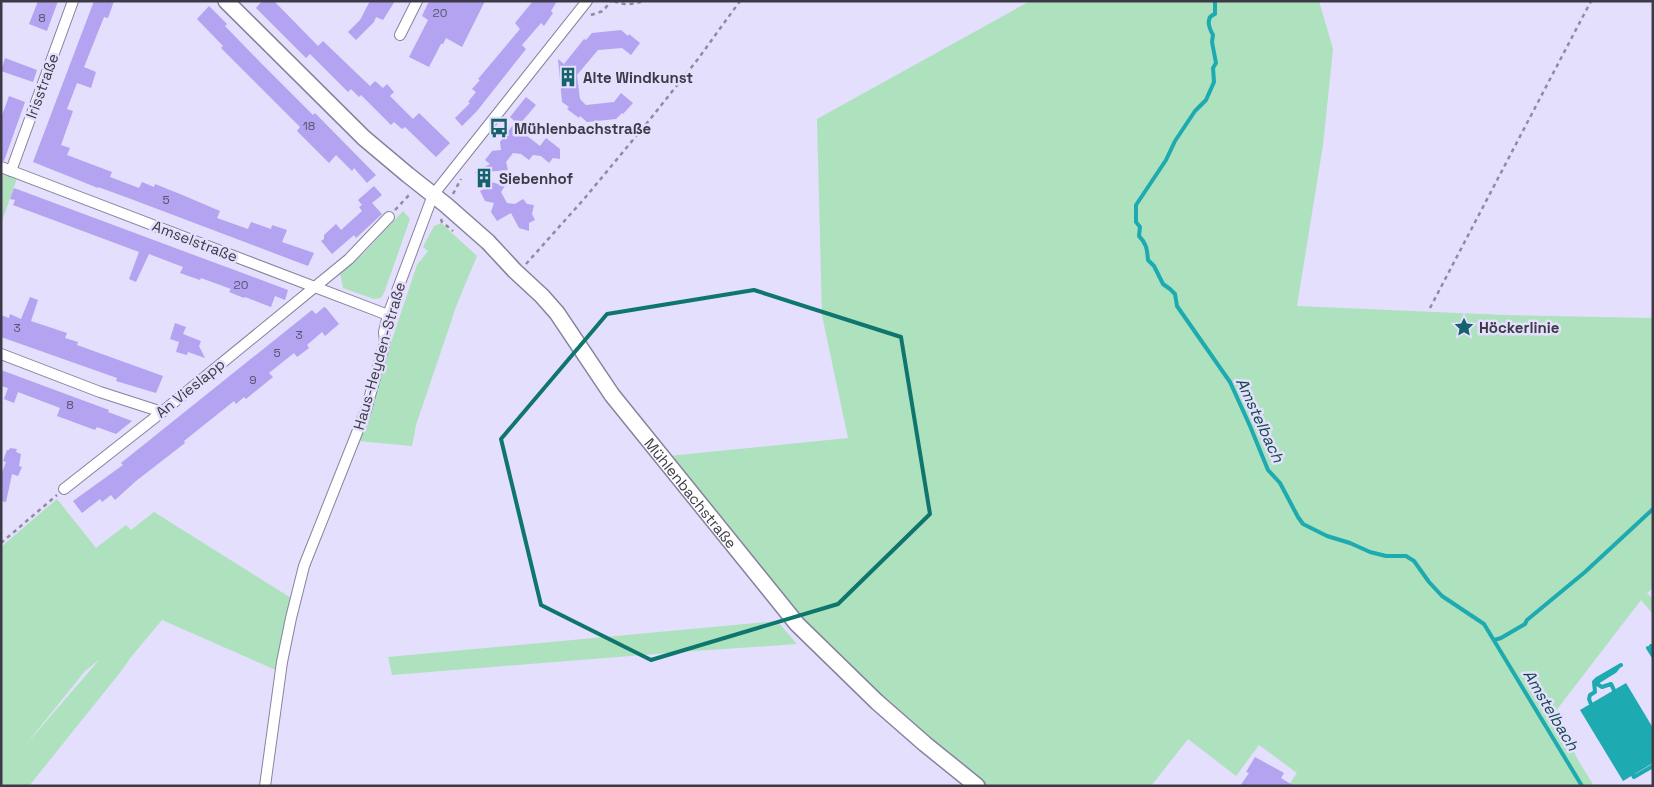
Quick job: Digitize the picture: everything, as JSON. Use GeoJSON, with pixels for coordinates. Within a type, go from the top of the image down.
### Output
{"type":"FeatureCollection","features":[{"type":"Feature","properties":{"kind":"street","name":"Irisstraße"},"geometry":{"type":"LineString","coordinates":[[6,169],[73,1]]}},
{"type":"Feature","properties":{"kind":"street","name":"Mühlenbachstraße"},"geometry":{"type":"LineString","coordinates":[[226,1],[364,138],[488,242],[557,313],[612,395],[797,624],[877,702],[977,786]]}},
{"type":"Feature","properties":{"kind":"street"},"geometry":{"type":"LineString","coordinates":[[400,35],[417,1]]}},
{"type":"Feature","properties":{"kind":"street","name":"Haus-Heyden-Straße"},"geometry":{"type":"LineString","coordinates":[[265,786],[282,662],[304,566],[366,410],[385,342],[384,332],[388,315],[433,195],[587,1]]}},
{"type":"Feature","properties":{"kind":"street","name":"Amselstraße"},"geometry":{"type":"LineString","coordinates":[[6,169],[388,315]]}},
{"type":"Feature","properties":{"kind":"street","name":"An Vieslapp"},"geometry":{"type":"LineString","coordinates":[[64,489],[162,412],[349,259],[389,217]]}},
{"type":"Feature","properties":{"kind":"street"},"geometry":{"type":"LineString","coordinates":[[1,354],[100,392],[162,412]]}},
{"type":"Feature","properties":{"kind":"path"},"geometry":{"type":"LineString","coordinates":[[614,1],[622,4],[644,1]]}},
{"type":"Feature","properties":{"kind":"path"},"geometry":{"type":"LineString","coordinates":[[525,266],[584,199],[686,75],[740,1]]}},
{"type":"Feature","properties":{"kind":"path"},"geometry":{"type":"LineString","coordinates":[[1430,308],[1591,1]]}},
{"type":"Feature","properties":{"kind":"path"},"geometry":{"type":"LineString","coordinates":[[389,217],[419,184]]}},
{"type":"Feature","properties":{"kind":"path"},"geometry":{"type":"LineString","coordinates":[[1,543],[64,489]]}},
{"type":"Feature","properties":{"kind":"highlighted area"},"geometry":{"type":"Polygon","coordinates":[[[754,290],[901,337],[930,514],[838,604],[651,660],[541,605],[501,439],[607,314],[754,290]]]}},
{"type":"Feature","properties":{"kind":"shaded area"},"geometry":{"type":"Polygon","coordinates":[[[1030,1],[1319,1],[1333,49],[1323,145],[1297,306],[1504,315],[1653,318],[1653,588],[1647,593],[1653,599],[1653,614],[1641,600],[1555,712],[1578,760],[1594,786],[1288,786],[1297,773],[1259,745],[1236,776],[1188,739],[1151,786],[984,786],[825,647],[669,456],[848,438],[822,315],[817,119],[1030,1]]]}},
{"type":"Feature","properties":{"kind":"shaded area"},"geometry":{"type":"Polygon","coordinates":[[[1,173],[17,178],[1,224],[1,173]]]}},
{"type":"Feature","properties":{"kind":"shaded area"},"geometry":{"type":"Polygon","coordinates":[[[403,211],[410,219],[381,298],[374,299],[343,288],[340,272],[363,254],[403,211]]]}},
{"type":"Feature","properties":{"kind":"shaded area"},"geometry":{"type":"Polygon","coordinates":[[[441,223],[477,256],[457,304],[416,425],[412,446],[358,441],[417,265],[428,251],[423,247],[434,226],[441,223]]]}},
{"type":"Feature","properties":{"kind":"shaded area"},"geometry":{"type":"Polygon","coordinates":[[[57,499],[96,548],[126,525],[131,530],[154,512],[291,598],[278,671],[162,620],[29,786],[1,786],[1,547],[57,499]],[[100,659],[85,671],[23,748],[100,659]]]}},
{"type":"Feature","properties":{"kind":"shaded area"},"geometry":{"type":"Polygon","coordinates":[[[777,621],[797,644],[392,675],[388,657],[777,621]]]}},
{"type":"Feature","properties":{"kind":"shaded area"},"geometry":{"type":"Polygon","coordinates":[[[1626,683],[1653,728],[1653,763],[1623,781],[1580,710],[1626,683]]]}},
{"type":"Feature","properties":{"kind":"building"},"geometry":{"type":"Polygon","coordinates":[[[38,1],[58,1],[47,31],[29,24],[38,1]]]}},
{"type":"Feature","properties":{"kind":"building"},"geometry":{"type":"Polygon","coordinates":[[[94,1],[114,1],[108,18],[104,17],[84,67],[96,72],[91,88],[77,83],[67,109],[73,111],[61,145],[70,148],[67,155],[112,172],[110,177],[139,188],[142,182],[154,187],[155,184],[180,194],[220,211],[217,218],[248,229],[251,222],[271,229],[272,225],[287,230],[282,242],[314,253],[308,266],[33,162],[94,1]]]}},
{"type":"Feature","properties":{"kind":"building"},"geometry":{"type":"Polygon","coordinates":[[[262,1],[274,1],[318,46],[323,41],[370,86],[375,81],[383,88],[387,84],[394,92],[390,96],[413,119],[419,113],[450,143],[436,157],[405,127],[402,129],[394,122],[391,125],[361,95],[359,97],[351,89],[348,92],[310,54],[306,58],[256,8],[262,1]]]}},
{"type":"Feature","properties":{"kind":"building"},"geometry":{"type":"Polygon","coordinates":[[[370,1],[395,1],[383,20],[376,17],[374,22],[356,40],[348,32],[360,20],[370,1]]]}},
{"type":"Feature","properties":{"kind":"building"},"geometry":{"type":"Polygon","coordinates":[[[429,1],[485,1],[462,47],[446,38],[429,67],[409,57],[428,20],[422,16],[429,1]]]}},
{"type":"Feature","properties":{"kind":"building"},"geometry":{"type":"Polygon","coordinates":[[[533,1],[557,1],[551,11],[553,13],[544,26],[541,23],[522,45],[526,49],[477,111],[462,126],[455,118],[470,103],[468,102],[476,92],[472,89],[480,80],[478,79],[520,29],[515,23],[533,1]]]}},
{"type":"Feature","properties":{"kind":"building"},"geometry":{"type":"Polygon","coordinates":[[[209,6],[227,24],[225,26],[260,62],[313,115],[315,113],[376,175],[367,183],[354,168],[352,171],[336,155],[329,163],[297,131],[300,127],[221,48],[223,46],[197,19],[209,6]]]}},
{"type":"Feature","properties":{"kind":"building","name":"Alte Windkunst"},"geometry":{"type":"Polygon","coordinates":[[[621,30],[640,43],[631,55],[622,48],[598,50],[577,75],[580,99],[586,105],[614,102],[621,93],[633,103],[616,119],[587,122],[567,109],[569,107],[562,102],[558,59],[564,64],[584,39],[586,40],[592,33],[621,30]]]}},
{"type":"Feature","properties":{"kind":"building"},"geometry":{"type":"Polygon","coordinates":[[[5,58],[37,70],[33,82],[1,71],[5,58]]]}},
{"type":"Feature","properties":{"kind":"building"},"geometry":{"type":"Polygon","coordinates":[[[9,96],[25,102],[4,161],[1,160],[1,118],[9,96]]]}},
{"type":"Feature","properties":{"kind":"building"},"geometry":{"type":"Polygon","coordinates":[[[526,97],[536,105],[519,125],[510,117],[526,97]]]}},
{"type":"Feature","properties":{"kind":"building"},"geometry":{"type":"Polygon","coordinates":[[[513,125],[540,146],[546,138],[560,149],[560,159],[553,158],[549,163],[541,156],[533,155],[529,160],[521,154],[513,153],[506,162],[508,170],[474,173],[490,164],[485,160],[492,151],[501,150],[500,142],[513,125]]]}},
{"type":"Feature","properties":{"kind":"building"},"geometry":{"type":"Polygon","coordinates":[[[478,178],[505,186],[501,192],[507,203],[515,204],[523,199],[527,204],[534,205],[532,214],[535,220],[529,223],[529,231],[519,228],[511,213],[497,221],[491,212],[494,203],[485,201],[480,191],[484,189],[478,178]]]}},
{"type":"Feature","properties":{"kind":"building"},"geometry":{"type":"Polygon","coordinates":[[[374,186],[382,195],[372,203],[382,214],[356,238],[354,235],[332,254],[321,241],[324,239],[324,235],[336,224],[341,230],[362,211],[359,207],[362,205],[358,200],[374,186]]]}},
{"type":"Feature","properties":{"kind":"building"},"geometry":{"type":"Polygon","coordinates":[[[14,188],[288,290],[285,300],[275,296],[271,307],[244,298],[229,292],[231,289],[201,278],[200,280],[180,273],[183,267],[149,254],[136,282],[129,279],[139,252],[13,205],[15,200],[10,199],[14,188]]]}},
{"type":"Feature","properties":{"kind":"building"},"geometry":{"type":"Polygon","coordinates":[[[30,297],[38,300],[31,321],[67,333],[65,338],[78,342],[77,345],[163,376],[156,393],[116,381],[117,378],[1,337],[1,315],[9,318],[10,314],[21,319],[30,297]]]}},
{"type":"Feature","properties":{"kind":"building"},"geometry":{"type":"Polygon","coordinates":[[[324,307],[339,324],[325,336],[322,332],[307,345],[309,348],[297,357],[294,353],[269,373],[273,377],[246,399],[244,397],[236,404],[234,401],[115,500],[111,495],[102,502],[100,499],[82,513],[73,501],[123,465],[121,463],[312,310],[316,314],[324,307]]]}},
{"type":"Feature","properties":{"kind":"building"},"geometry":{"type":"Polygon","coordinates":[[[175,323],[186,327],[183,334],[201,341],[199,346],[205,358],[188,352],[187,355],[176,352],[179,342],[170,339],[175,323]]]}},
{"type":"Feature","properties":{"kind":"building"},"geometry":{"type":"Polygon","coordinates":[[[1,370],[109,410],[108,412],[132,421],[116,434],[97,427],[95,430],[57,416],[60,408],[18,392],[14,403],[4,399],[8,388],[1,386],[1,370]]]}},
{"type":"Feature","properties":{"kind":"building"},"geometry":{"type":"Polygon","coordinates":[[[10,448],[17,449],[16,452],[21,454],[19,466],[22,467],[18,476],[12,474],[6,502],[1,501],[1,475],[6,462],[3,461],[7,450],[10,448]]]}},
{"type":"Feature","properties":{"kind":"building"},"geometry":{"type":"Polygon","coordinates":[[[1255,757],[1284,773],[1281,778],[1294,786],[1240,786],[1249,773],[1246,772],[1255,757]]]}},
{"type":"Feature","properties":{"kind":"waterway","name":"Amstelbach"},"geometry":{"type":"LineString","coordinates":[[1215,1],[1215,14],[1209,20],[1213,35],[1212,42],[1216,63],[1213,68],[1214,82],[1206,100],[1195,111],[1136,205],[1136,222],[1140,227],[1139,236],[1145,244],[1148,260],[1154,266],[1163,284],[1175,294],[1177,306],[1230,382],[1268,470],[1280,483],[1303,524],[1327,536],[1370,552],[1386,556],[1406,556],[1414,561],[1442,596],[1484,624],[1582,786]]}},
{"type":"Feature","properties":{"kind":"waterway"},"geometry":{"type":"LineString","coordinates":[[1494,640],[1525,624],[1527,620],[1585,572],[1653,509]]}},
{"type":"Feature","properties":{"kind":"waterway"},"geometry":{"type":"LineString","coordinates":[[1648,648],[1653,656]]}},
{"type":"Feature","properties":{"kind":"waterway"},"geometry":{"type":"LineString","coordinates":[[1591,704],[1589,699],[1590,695],[1595,692],[1594,682],[1621,665]]}},
{"type":"Feature","properties":{"kind":"waterway"},"geometry":{"type":"LineString","coordinates":[[1614,690],[1611,684],[1602,687],[1597,684],[1619,666]]}},
{"type":"Feature","properties":{"kind":"waterway"},"geometry":{"type":"LineString","coordinates":[[1633,775],[1634,777],[1653,766]]}},
{"type":"Feature","properties":{"kind":"place","name":"Alte Windkunst"},"geometry":{"type":"Point","coordinates":[568,77]}},
{"type":"Feature","properties":{"kind":"place","name":"Mühlenbachstraße"},"geometry":{"type":"Point","coordinates":[499,128]}},
{"type":"Feature","properties":{"kind":"place","name":"Siebenhof"},"geometry":{"type":"Point","coordinates":[484,178]}},
{"type":"Feature","properties":{"kind":"place","name":"Höckerlinie"},"geometry":{"type":"Point","coordinates":[1464,327]}}]}
